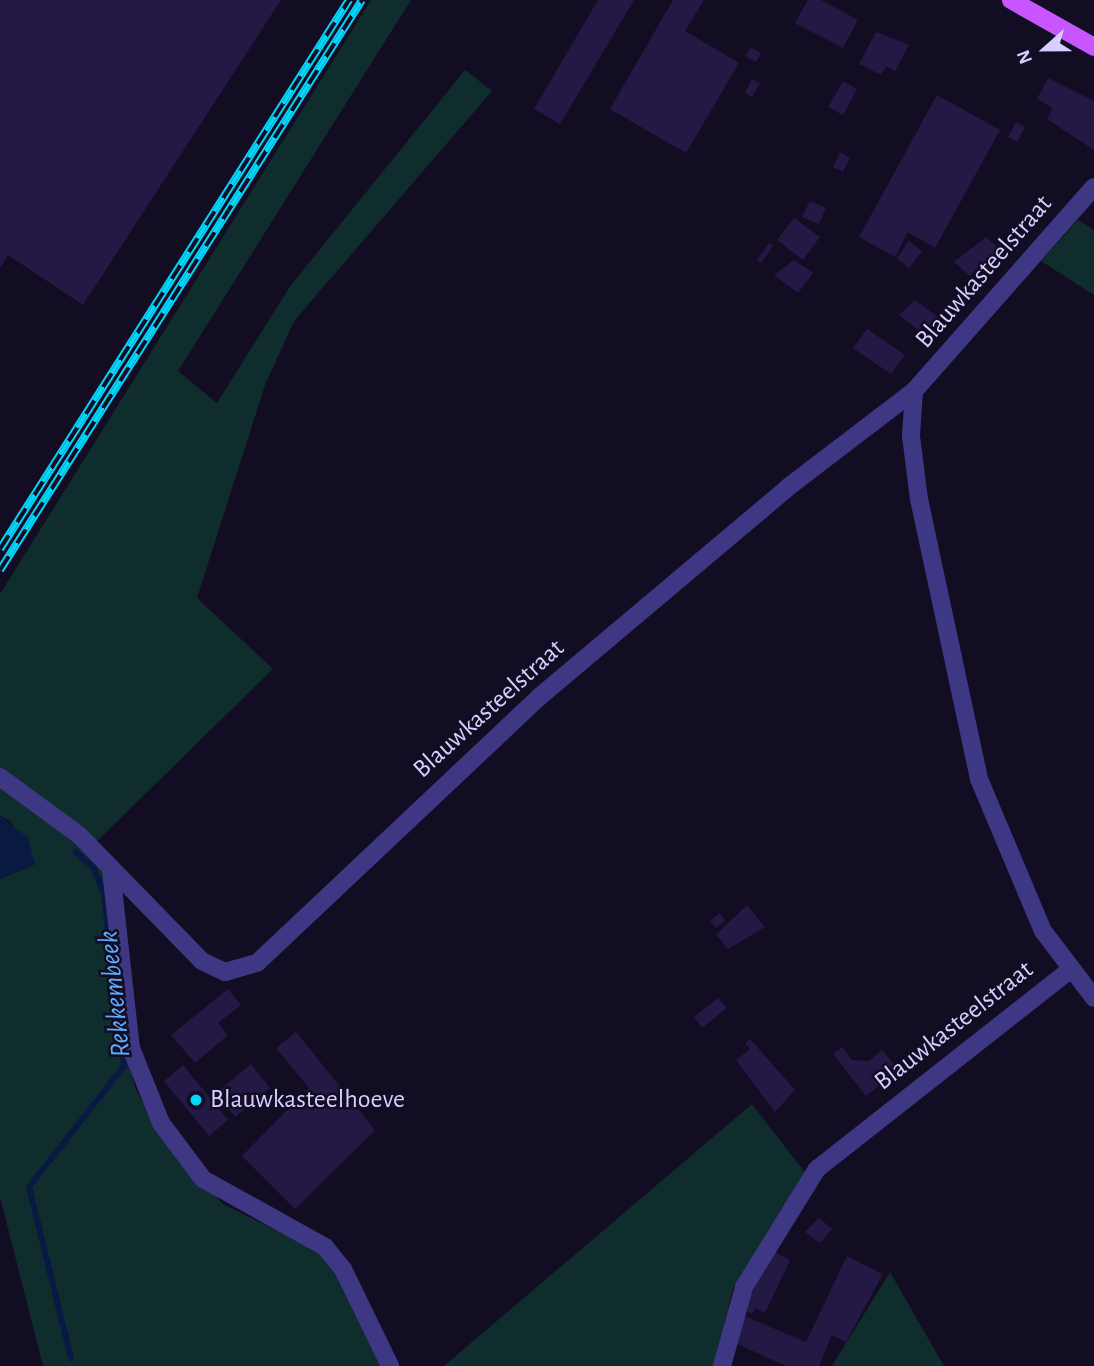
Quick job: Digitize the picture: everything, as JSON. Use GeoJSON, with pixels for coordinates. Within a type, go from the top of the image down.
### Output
{"type":"FeatureCollection","features":[{"type":"Feature","properties":{"kind":"main road"},"geometry":{"type":"LineString","coordinates":[[1011,0],[1094,47]]}},
{"type":"Feature","properties":{"kind":"street","name":"Blauwkasteelstraat"},"geometry":{"type":"LineString","coordinates":[[0,777],[79,835],[202,961],[225,972],[257,963],[538,698],[806,472],[914,391],[1094,187]]}},
{"type":"Feature","properties":{"kind":"street","name":"Blauwkasteelstraat"},"geometry":{"type":"LineString","coordinates":[[914,391],[911,436],[919,499],[979,779],[1017,881],[1069,971],[1094,998]]}},
{"type":"Feature","properties":{"kind":"street"},"geometry":{"type":"LineString","coordinates":[[111,870],[131,1048],[161,1123],[203,1179],[325,1247],[343,1269],[390,1366]]}},
{"type":"Feature","properties":{"kind":"street","name":"Blauwkasteelstraat"},"geometry":{"type":"LineString","coordinates":[[722,1366],[744,1287],[817,1169],[1069,971]]}},
{"type":"Feature","properties":{"kind":"green space"},"geometry":{"type":"Polygon","coordinates":[[[371,0],[411,0],[178,371],[217,403],[291,285],[465,70],[492,91],[294,321],[265,385],[197,598],[273,669],[94,844],[0,772],[0,594],[371,0]]]}},
{"type":"Feature","properties":{"kind":"green space"},"geometry":{"type":"Polygon","coordinates":[[[1078,220],[1094,230],[1094,295],[1041,261],[1078,220]]]}},
{"type":"Feature","properties":{"kind":"green space"},"geometry":{"type":"Polygon","coordinates":[[[0,785],[55,822],[104,870],[124,1047],[136,1090],[163,1138],[223,1204],[327,1255],[382,1366],[43,1366],[0,1197],[0,879],[35,864],[10,821],[0,816],[0,785]]]}},
{"type":"Feature","properties":{"kind":"green space"},"geometry":{"type":"Polygon","coordinates":[[[752,1104],[806,1174],[733,1288],[714,1366],[444,1366],[752,1104]]]}},
{"type":"Feature","properties":{"kind":"green space"},"geometry":{"type":"Polygon","coordinates":[[[890,1272],[944,1366],[832,1366],[890,1272]]]}},
{"type":"Feature","properties":{"kind":"water"},"geometry":{"type":"Polygon","coordinates":[[[0,816],[28,838],[35,864],[0,879],[0,816]]]}},
{"type":"Feature","properties":{"kind":"building"},"geometry":{"type":"Polygon","coordinates":[[[0,0],[281,0],[83,305],[8,255],[0,268],[0,0]]]}},
{"type":"Feature","properties":{"kind":"building"},"geometry":{"type":"Polygon","coordinates":[[[598,0],[634,0],[560,124],[534,109],[598,0]]]}},
{"type":"Feature","properties":{"kind":"building"},"geometry":{"type":"Polygon","coordinates":[[[673,0],[704,0],[685,31],[739,63],[686,153],[610,109],[673,0]]]}},
{"type":"Feature","properties":{"kind":"building"},"geometry":{"type":"Polygon","coordinates":[[[808,0],[821,0],[858,20],[843,48],[795,23],[808,0]]]}},
{"type":"Feature","properties":{"kind":"building"},"geometry":{"type":"Polygon","coordinates":[[[876,32],[909,45],[895,71],[886,66],[881,75],[859,64],[876,32]]]}},
{"type":"Feature","properties":{"kind":"building"},"geometry":{"type":"Polygon","coordinates":[[[751,47],[761,53],[756,62],[745,56],[751,47]]]}},
{"type":"Feature","properties":{"kind":"building"},"geometry":{"type":"Polygon","coordinates":[[[1048,78],[1094,101],[1094,150],[1047,119],[1053,108],[1037,99],[1048,78]]]}},
{"type":"Feature","properties":{"kind":"building"},"geometry":{"type":"Polygon","coordinates":[[[752,79],[760,83],[752,97],[745,93],[752,79]]]}},
{"type":"Feature","properties":{"kind":"building"},"geometry":{"type":"Polygon","coordinates":[[[843,81],[857,89],[843,115],[828,107],[843,81]]]}},
{"type":"Feature","properties":{"kind":"building"},"geometry":{"type":"Polygon","coordinates":[[[937,95],[1000,130],[935,248],[908,232],[895,257],[859,237],[937,95]]]}},
{"type":"Feature","properties":{"kind":"building"},"geometry":{"type":"Polygon","coordinates":[[[1016,122],[1025,127],[1017,142],[1008,137],[1016,122]]]}},
{"type":"Feature","properties":{"kind":"building"},"geometry":{"type":"Polygon","coordinates":[[[840,152],[850,158],[843,172],[833,167],[840,152]]]}},
{"type":"Feature","properties":{"kind":"building"},"geometry":{"type":"Polygon","coordinates":[[[810,201],[826,208],[819,224],[802,217],[810,201]]]}},
{"type":"Feature","properties":{"kind":"building"},"geometry":{"type":"Polygon","coordinates":[[[794,218],[820,237],[803,260],[777,240],[794,218]]]}},
{"type":"Feature","properties":{"kind":"building"},"geometry":{"type":"Polygon","coordinates":[[[986,237],[1005,254],[988,271],[981,264],[970,276],[954,262],[986,237]]]}},
{"type":"Feature","properties":{"kind":"building"},"geometry":{"type":"Polygon","coordinates":[[[909,241],[922,251],[909,268],[897,258],[909,241]]]}},
{"type":"Feature","properties":{"kind":"building"},"geometry":{"type":"Polygon","coordinates":[[[769,243],[773,246],[761,263],[757,260],[769,243]]]}},
{"type":"Feature","properties":{"kind":"building"},"geometry":{"type":"Polygon","coordinates":[[[794,260],[813,273],[798,293],[774,275],[794,260]]]}},
{"type":"Feature","properties":{"kind":"building"},"geometry":{"type":"Polygon","coordinates":[[[915,300],[942,320],[929,338],[899,315],[915,300]]]}},
{"type":"Feature","properties":{"kind":"building"},"geometry":{"type":"Polygon","coordinates":[[[867,329],[905,355],[891,374],[853,348],[867,329]]]}},
{"type":"Feature","properties":{"kind":"building"},"geometry":{"type":"Polygon","coordinates":[[[747,905],[765,927],[728,949],[716,935],[747,905]]]}},
{"type":"Feature","properties":{"kind":"building"},"geometry":{"type":"Polygon","coordinates":[[[720,913],[725,921],[716,928],[710,921],[720,913]]]}},
{"type":"Feature","properties":{"kind":"building"},"geometry":{"type":"Polygon","coordinates":[[[228,989],[241,1005],[218,1023],[228,1035],[195,1063],[171,1035],[228,989]]]}},
{"type":"Feature","properties":{"kind":"building"},"geometry":{"type":"Polygon","coordinates":[[[718,998],[727,1008],[702,1028],[694,1017],[718,998]]]}},
{"type":"Feature","properties":{"kind":"building"},"geometry":{"type":"Polygon","coordinates":[[[296,1032],[375,1130],[295,1209],[242,1156],[309,1088],[276,1048],[296,1032]]]}},
{"type":"Feature","properties":{"kind":"building"},"geometry":{"type":"Polygon","coordinates":[[[750,1039],[795,1090],[775,1112],[736,1060],[750,1049],[745,1043],[750,1039]]]}},
{"type":"Feature","properties":{"kind":"building"},"geometry":{"type":"Polygon","coordinates":[[[842,1047],[852,1060],[869,1061],[882,1050],[899,1070],[866,1096],[833,1054],[842,1047]]]}},
{"type":"Feature","properties":{"kind":"building"},"geometry":{"type":"Polygon","coordinates":[[[251,1064],[270,1088],[235,1117],[216,1093],[251,1064]]]}},
{"type":"Feature","properties":{"kind":"building","name":"Blauwkasteelhoeve"},"geometry":{"type":"Polygon","coordinates":[[[183,1065],[228,1120],[209,1136],[164,1081],[183,1065]]]}},
{"type":"Feature","properties":{"kind":"building"},"geometry":{"type":"Polygon","coordinates":[[[819,1218],[832,1229],[820,1243],[805,1232],[819,1218]]]}},
{"type":"Feature","properties":{"kind":"building"},"geometry":{"type":"Polygon","coordinates":[[[772,1251],[790,1260],[765,1313],[755,1308],[752,1314],[744,1310],[772,1251]]]}},
{"type":"Feature","properties":{"kind":"building"},"geometry":{"type":"Polygon","coordinates":[[[847,1256],[883,1274],[846,1342],[832,1335],[819,1366],[786,1366],[733,1342],[742,1315],[806,1342],[847,1256]]]}},
{"type":"Feature","properties":{"kind":"waterway","name":"Rekkembeek"},"geometry":{"type":"LineString","coordinates":[[71,1358],[29,1187],[124,1066],[104,893],[93,867],[76,852]]}},
{"type":"Feature","properties":{"kind":"railway"},"geometry":{"type":"LineString","coordinates":[[0,549],[349,0]]}},
{"type":"Feature","properties":{"kind":"railway"},"geometry":{"type":"LineString","coordinates":[[0,570],[362,0]]}},
{"type":"Feature","properties":{"kind":"place","name":"Blauwkasteelhoeve"},"geometry":{"type":"Point","coordinates":[196,1100]}}]}
